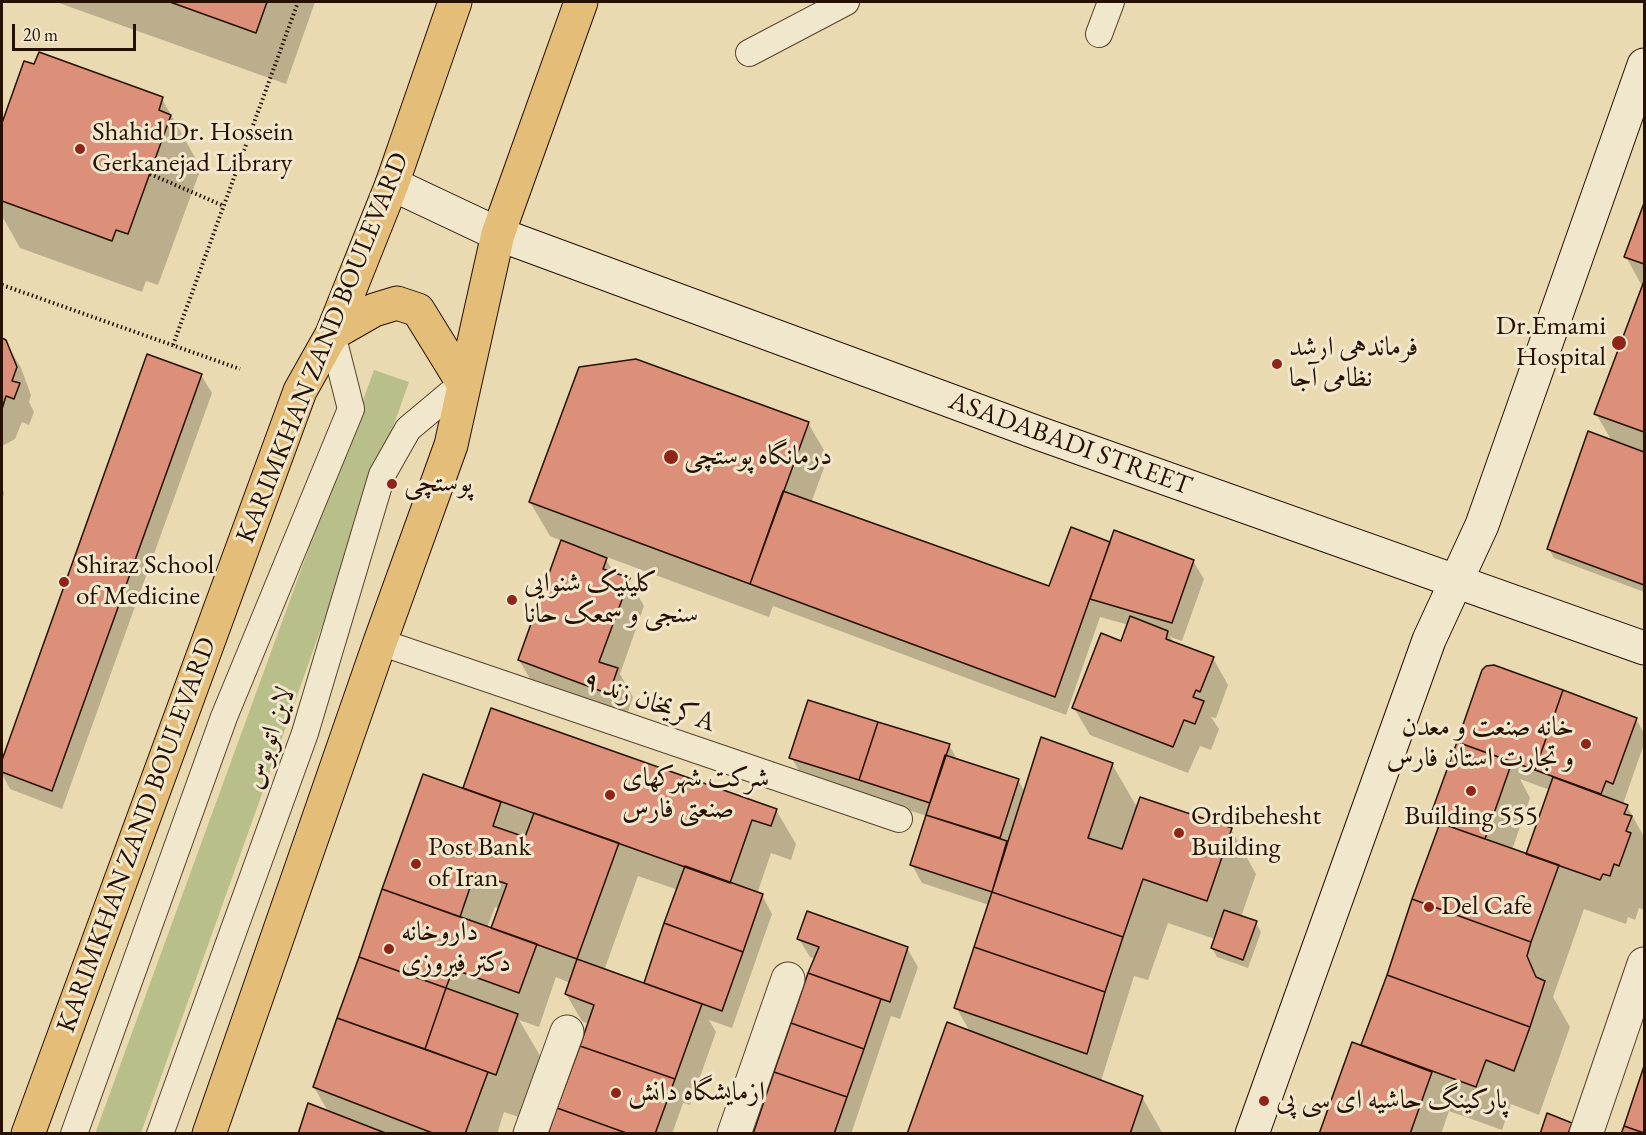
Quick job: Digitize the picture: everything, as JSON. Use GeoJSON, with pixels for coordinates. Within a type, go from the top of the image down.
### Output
{"type":"FeatureCollection","features":[{"type":"Feature","properties":{"kind":"main road","name":"KARIMKHAN ZAND BOULEVARD"},"geometry":{"type":"LineString","coordinates":[[28,1134],[300,391],[332,334],[392,184],[455,2]]}},
{"type":"Feature","properties":{"kind":"main road"},"geometry":{"type":"LineString","coordinates":[[209,1134],[451,445],[498,234],[581,2]]}},
{"type":"Feature","properties":{"kind":"main road"},"geometry":{"type":"LineString","coordinates":[[332,334],[374,310],[397,303],[418,310],[463,383]]}},
{"type":"Feature","properties":{"kind":"street"},"geometry":{"type":"LineString","coordinates":[[1252,1134],[1429,640],[1482,525],[1644,65]]}},
{"type":"Feature","properties":{"kind":"street","name":"ASADABADI STREET"},"geometry":{"type":"LineString","coordinates":[[392,184],[498,234],[1038,434],[1644,648]]}},
{"type":"Feature","properties":{"kind":"street"},"geometry":{"type":"LineString","coordinates":[[1586,1134],[1644,964]]}},
{"type":"Feature","properties":{"kind":"street"},"geometry":{"type":"LineString","coordinates":[[734,1134],[788,979]]}},
{"type":"Feature","properties":{"kind":"street"},"geometry":{"type":"LineString","coordinates":[[530,1134],[567,1032]]}},
{"type":"Feature","properties":{"kind":"lane"},"geometry":{"type":"LineString","coordinates":[[748,53],[846,2]]}},
{"type":"Feature","properties":{"kind":"lane"},"geometry":{"type":"LineString","coordinates":[[1099,34],[1111,2]]}},
{"type":"Feature","properties":{"kind":"lane","name":"لاین اتوبوس"},"geometry":{"type":"LineString","coordinates":[[74,1134],[224,717],[351,409],[332,334]]}},
{"type":"Feature","properties":{"kind":"lane","name":"لاین اتوبوس"},"geometry":{"type":"LineString","coordinates":[[160,1134],[305,733],[382,476],[408,429],[463,383]]}},
{"type":"Feature","properties":{"kind":"lane","name":"کریمخان زند ۹A"},"geometry":{"type":"LineString","coordinates":[[380,642],[899,819]]}},
{"type":"Feature","properties":{"kind":"path"},"geometry":{"type":"LineString","coordinates":[[174,345],[298,2]]}},
{"type":"Feature","properties":{"kind":"path"},"geometry":{"type":"LineString","coordinates":[[150,174],[224,206]]}},
{"type":"Feature","properties":{"kind":"path"},"geometry":{"type":"LineString","coordinates":[[2,285],[240,369]]}},
{"type":"Feature","properties":{"kind":"green space"},"geometry":{"type":"Polygon","coordinates":[[[374,370],[409,382],[141,1133],[95,1134],[374,370]]]}},
{"type":"Feature","properties":{"kind":"building"},"geometry":{"type":"Polygon","coordinates":[[[170,2],[267,2],[256,33],[170,2]]]}},
{"type":"Feature","properties":{"kind":"building","name":"Shahid Dr. Hossein Gerkanejad Library"},"geometry":{"type":"Polygon","coordinates":[[[39,52],[163,97],[159,110],[171,115],[128,234],[116,230],[112,241],[2,201],[2,123],[24,61],[34,64],[39,52]]]}},
{"type":"Feature","properties":{"kind":"building"},"geometry":{"type":"Polygon","coordinates":[[[1644,203],[1644,264],[1624,257],[1644,203]]]}},
{"type":"Feature","properties":{"kind":"building"},"geometry":{"type":"Polygon","coordinates":[[[1644,281],[1644,432],[1594,414],[1644,281]]]}},
{"type":"Feature","properties":{"kind":"building"},"geometry":{"type":"Polygon","coordinates":[[[2,338],[6,340],[17,367],[12,381],[20,383],[14,399],[6,396],[2,409],[2,338]]]}},
{"type":"Feature","properties":{"kind":"building"},"geometry":{"type":"Polygon","coordinates":[[[147,354],[202,374],[52,791],[2,772],[2,760],[147,354]]]}},
{"type":"Feature","properties":{"kind":"building","name":"درمانگاه پوستچی"},"geometry":{"type":"Polygon","coordinates":[[[636,359],[809,422],[750,584],[529,502],[579,367],[636,359]]]}},
{"type":"Feature","properties":{"kind":"building"},"geometry":{"type":"Polygon","coordinates":[[[1588,431],[1644,452],[1644,585],[1547,549],[1588,431]]]}},
{"type":"Feature","properties":{"kind":"building"},"geometry":{"type":"Polygon","coordinates":[[[783,491],[1049,586],[1071,527],[1110,542],[1055,697],[750,584],[783,491]]]}},
{"type":"Feature","properties":{"kind":"building"},"geometry":{"type":"Polygon","coordinates":[[[1114,530],[1194,560],[1172,623],[1090,599],[1114,530]]]}},
{"type":"Feature","properties":{"kind":"building"},"geometry":{"type":"Polygon","coordinates":[[[561,540],[607,558],[603,569],[630,578],[599,662],[618,668],[609,694],[518,660],[561,540]]]}},
{"type":"Feature","properties":{"kind":"building"},"geometry":{"type":"Polygon","coordinates":[[[1130,616],[1168,631],[1166,639],[1214,657],[1200,692],[1196,690],[1193,697],[1204,701],[1195,724],[1184,720],[1173,747],[1072,708],[1101,633],[1121,641],[1130,616]]]}},
{"type":"Feature","properties":{"kind":"building"},"geometry":{"type":"Polygon","coordinates":[[[1494,665],[1563,690],[1535,770],[1457,742],[1482,670],[1486,666],[1494,665]]]}},
{"type":"Feature","properties":{"kind":"building","name":"خانه صنعت و معدن و تجارت استان فارس"},"geometry":{"type":"Polygon","coordinates":[[[1563,690],[1637,718],[1613,784],[1606,781],[1601,794],[1535,770],[1563,690]]]}},
{"type":"Feature","properties":{"kind":"building"},"geometry":{"type":"Polygon","coordinates":[[[808,700],[878,722],[859,780],[789,758],[808,700]]]}},
{"type":"Feature","properties":{"kind":"building","name":"شرکت شهرکهای صنعتی فارس"},"geometry":{"type":"Polygon","coordinates":[[[491,708],[777,809],[771,826],[752,820],[730,883],[463,788],[491,708]]]}},
{"type":"Feature","properties":{"kind":"building"},"geometry":{"type":"Polygon","coordinates":[[[878,722],[950,744],[930,803],[859,780],[878,722]]]}},
{"type":"Feature","properties":{"kind":"building","name":"Ordibehesht Building"},"geometry":{"type":"Polygon","coordinates":[[[1041,737],[1113,763],[1088,838],[1122,849],[1140,797],[1232,828],[1207,901],[1143,879],[1123,937],[992,892],[1041,737]]]}},
{"type":"Feature","properties":{"kind":"building","name":"Building 555"},"geometry":{"type":"Polygon","coordinates":[[[1457,742],[1512,762],[1485,839],[1429,819],[1457,742]]]}},
{"type":"Feature","properties":{"kind":"building"},"geometry":{"type":"Polygon","coordinates":[[[945,755],[1019,779],[1000,838],[926,815],[945,755]]]}},
{"type":"Feature","properties":{"kind":"building"},"geometry":{"type":"Polygon","coordinates":[[[423,774],[501,802],[493,826],[525,837],[534,813],[619,843],[577,959],[491,928],[507,884],[475,873],[460,917],[382,889],[423,774]]]}},
{"type":"Feature","properties":{"kind":"building"},"geometry":{"type":"Polygon","coordinates":[[[1553,777],[1628,805],[1624,814],[1632,816],[1626,831],[1631,833],[1619,866],[1614,864],[1610,876],[1603,874],[1600,880],[1526,854],[1553,777]]]}},
{"type":"Feature","properties":{"kind":"building"},"geometry":{"type":"Polygon","coordinates":[[[926,815],[1007,841],[992,892],[910,865],[926,815]]]}},
{"type":"Feature","properties":{"kind":"building"},"geometry":{"type":"Polygon","coordinates":[[[1440,823],[1559,865],[1531,942],[1412,899],[1440,823]]]}},
{"type":"Feature","properties":{"kind":"building"},"geometry":{"type":"Polygon","coordinates":[[[685,866],[763,894],[743,952],[664,923],[685,866]]]}},
{"type":"Feature","properties":{"kind":"building"},"geometry":{"type":"Polygon","coordinates":[[[382,889],[537,944],[519,993],[453,969],[446,988],[359,957],[382,889]]]}},
{"type":"Feature","properties":{"kind":"building"},"geometry":{"type":"Polygon","coordinates":[[[992,892],[1123,937],[1105,992],[974,947],[992,892]]]}},
{"type":"Feature","properties":{"kind":"building"},"geometry":{"type":"Polygon","coordinates":[[[1412,899],[1531,942],[1527,956],[1536,977],[1545,981],[1530,1027],[1387,975],[1412,899]]]}},
{"type":"Feature","properties":{"kind":"building"},"geometry":{"type":"Polygon","coordinates":[[[1224,910],[1257,921],[1243,960],[1211,948],[1224,910]]]}},
{"type":"Feature","properties":{"kind":"building"},"geometry":{"type":"Polygon","coordinates":[[[807,911],[908,947],[890,1002],[808,973],[819,947],[797,939],[807,911]]]}},
{"type":"Feature","properties":{"kind":"building"},"geometry":{"type":"Polygon","coordinates":[[[664,923],[743,952],[722,1011],[644,983],[664,923]]]}},
{"type":"Feature","properties":{"kind":"building"},"geometry":{"type":"Polygon","coordinates":[[[974,947],[1105,992],[1087,1054],[954,1008],[974,947]]]}},
{"type":"Feature","properties":{"kind":"building"},"geometry":{"type":"Polygon","coordinates":[[[359,957],[446,988],[425,1049],[337,1018],[359,957]]]}},
{"type":"Feature","properties":{"kind":"building"},"geometry":{"type":"Polygon","coordinates":[[[577,959],[702,1004],[675,1079],[580,1046],[594,1005],[565,994],[577,959]]]}},
{"type":"Feature","properties":{"kind":"building"},"geometry":{"type":"Polygon","coordinates":[[[808,973],[881,999],[864,1049],[791,1023],[808,973]]]}},
{"type":"Feature","properties":{"kind":"building"},"geometry":{"type":"Polygon","coordinates":[[[1387,975],[1530,1027],[1514,1071],[1486,1060],[1476,1087],[1361,1045],[1387,975]]]}},
{"type":"Feature","properties":{"kind":"building"},"geometry":{"type":"Polygon","coordinates":[[[446,988],[518,1014],[496,1075],[425,1049],[446,988]]]}},
{"type":"Feature","properties":{"kind":"building"},"geometry":{"type":"Polygon","coordinates":[[[337,1018],[488,1072],[465,1134],[435,1134],[313,1087],[337,1018]]]}},
{"type":"Feature","properties":{"kind":"building"},"geometry":{"type":"Polygon","coordinates":[[[947,1022],[1143,1096],[1130,1134],[907,1134],[947,1022]]]}},
{"type":"Feature","properties":{"kind":"building"},"geometry":{"type":"Polygon","coordinates":[[[791,1023],[864,1049],[847,1097],[774,1072],[791,1023]]]}},
{"type":"Feature","properties":{"kind":"building"},"geometry":{"type":"Polygon","coordinates":[[[1352,1042],[1432,1072],[1410,1134],[1319,1134],[1352,1042]]]}},
{"type":"Feature","properties":{"kind":"building","name":"ازمایشگاه دانش"},"geometry":{"type":"Polygon","coordinates":[[[580,1046],[675,1079],[655,1134],[629,1134],[557,1108],[580,1046]]]}},
{"type":"Feature","properties":{"kind":"building"},"geometry":{"type":"Polygon","coordinates":[[[1644,1066],[1644,1133],[1624,1126],[1644,1066]]]}},
{"type":"Feature","properties":{"kind":"building"},"geometry":{"type":"Polygon","coordinates":[[[774,1072],[847,1097],[834,1134],[753,1134],[774,1072]]]}},
{"type":"Feature","properties":{"kind":"building"},"geometry":{"type":"Polygon","coordinates":[[[308,1103],[388,1134],[298,1134],[308,1103]]]}},
{"type":"Feature","properties":{"kind":"building"},"geometry":{"type":"Polygon","coordinates":[[[557,1108],[629,1134],[548,1134],[557,1108]]]}},
{"type":"Feature","properties":{"kind":"building"},"geometry":{"type":"Polygon","coordinates":[[[1547,1113],[1572,1123],[1568,1134],[1540,1134],[1547,1113]]]}},
{"type":"Feature","properties":{"kind":"building"},"geometry":{"type":"Polygon","coordinates":[[[1624,1126],[1644,1133],[1644,1134],[1621,1134],[1624,1126]]]}},
{"type":"Feature","properties":{"kind":"place","name":"Shahid Dr. Hossein Gerkanejad Library"},"geometry":{"type":"Point","coordinates":[80,149]}},
{"type":"Feature","properties":{"kind":"place","name":"Dr.Emami Hospital"},"geometry":{"type":"Point","coordinates":[1619,343]}},
{"type":"Feature","properties":{"kind":"place","name":"فرماندهی ارشد نظامی آجا"},"geometry":{"type":"Point","coordinates":[1277,364]}},
{"type":"Feature","properties":{"kind":"place","name":"درمانگاه پوستچی"},"geometry":{"type":"Point","coordinates":[671,457]}},
{"type":"Feature","properties":{"kind":"place","name":"پوستچی"},"geometry":{"type":"Point","coordinates":[392,484]}},
{"type":"Feature","properties":{"kind":"place","name":"Shiraz School of Medicine"},"geometry":{"type":"Point","coordinates":[64,582]}},
{"type":"Feature","properties":{"kind":"place","name":"کلینیک شنوایی سنجی و سمعک حانا"},"geometry":{"type":"Point","coordinates":[512,600]}},
{"type":"Feature","properties":{"kind":"place","name":"خانه صنعت و معدن و تجارت استان فارس"},"geometry":{"type":"Point","coordinates":[1586,744]}},
{"type":"Feature","properties":{"kind":"place","name":"Building 555"},"geometry":{"type":"Point","coordinates":[1471,791]}},
{"type":"Feature","properties":{"kind":"place","name":"شرکت شهرکهای صنعتی فارس"},"geometry":{"type":"Point","coordinates":[610,795]}},
{"type":"Feature","properties":{"kind":"place","name":"Ordibehesht Building"},"geometry":{"type":"Point","coordinates":[1179,833]}},
{"type":"Feature","properties":{"kind":"place","name":"Post Bank of Iran"},"geometry":{"type":"Point","coordinates":[416,864]}},
{"type":"Feature","properties":{"kind":"place","name":"Del Cafe"},"geometry":{"type":"Point","coordinates":[1429,907]}},
{"type":"Feature","properties":{"kind":"place","name":"داروخانه دکتر فیروزی"},"geometry":{"type":"Point","coordinates":[389,949]}},
{"type":"Feature","properties":{"kind":"place","name":"ازمایشگاه دانش"},"geometry":{"type":"Point","coordinates":[616,1093]}},
{"type":"Feature","properties":{"kind":"place","name":"پارکینگ حاشیه ای سی پی"},"geometry":{"type":"Point","coordinates":[1264,1101]}}]}
